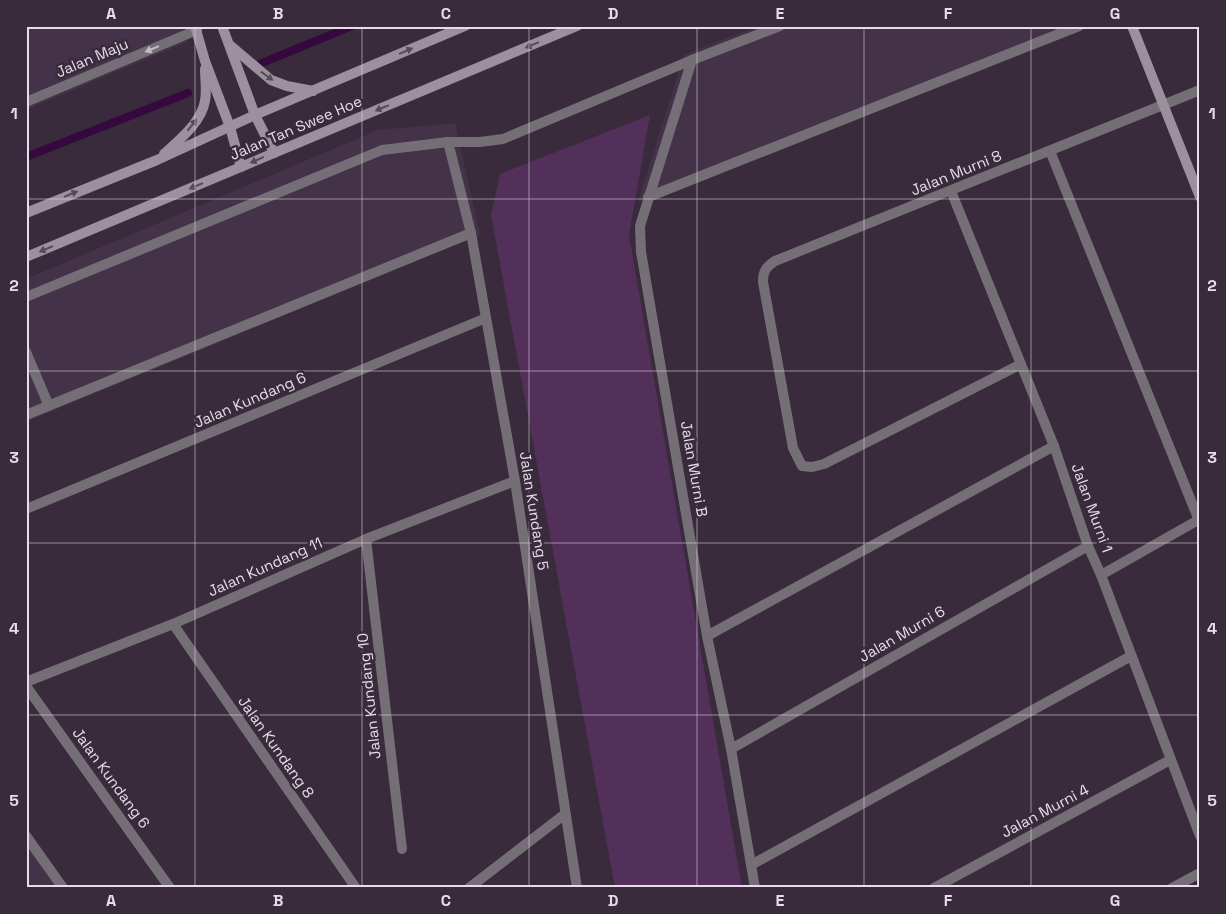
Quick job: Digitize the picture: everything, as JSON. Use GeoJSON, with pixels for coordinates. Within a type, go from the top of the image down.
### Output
{"type":"FeatureCollection","features":[{"type":"Feature","properties":{"kind":"main road"},"geometry":{"type":"LineString","coordinates":[[222,26],[255,115],[274,153]]}},
{"type":"Feature","properties":{"kind":"main road","name":"Jalan Tan Swee Hoe"},"geometry":{"type":"LineString","coordinates":[[26,213],[157,160],[454,28],[465,26]]}},
{"type":"Feature","properties":{"kind":"main road","name":"Jalan Tan Swee Hoe"},"geometry":{"type":"LineString","coordinates":[[26,257],[577,26]]}},
{"type":"Feature","properties":{"kind":"main road"},"geometry":{"type":"LineString","coordinates":[[1132,26],[1200,197]]}},
{"type":"Feature","properties":{"kind":"main road"},"geometry":{"type":"LineString","coordinates":[[196,28],[205,61],[230,127],[241,167]]}},
{"type":"Feature","properties":{"kind":"main road"},"geometry":{"type":"LineString","coordinates":[[230,45],[271,80],[287,86],[313,91]]}},
{"type":"Feature","properties":{"kind":"main road"},"geometry":{"type":"LineString","coordinates":[[157,160],[188,131],[200,115],[206,101],[205,61]]}},
{"type":"Feature","properties":{"kind":"street"},"geometry":{"type":"LineString","coordinates":[[26,297],[382,150],[448,142],[480,142],[503,138],[780,26]]}},
{"type":"Feature","properties":{"kind":"street"},"geometry":{"type":"LineString","coordinates":[[648,197],[1078,26]]}},
{"type":"Feature","properties":{"kind":"street","name":"Jalan Maju"},"geometry":{"type":"LineString","coordinates":[[26,102],[196,28]]}},
{"type":"Feature","properties":{"kind":"street","name":"Jalan Murni B"},"geometry":{"type":"LineString","coordinates":[[692,60],[640,226],[641,252],[707,636],[731,749],[755,888]]}},
{"type":"Feature","properties":{"kind":"street","name":"Jalan Murni 8"},"geometry":{"type":"LineString","coordinates":[[1021,364],[824,464],[812,467],[802,466],[793,448],[763,282],[764,272],[767,266],[775,261],[1200,90]]}},
{"type":"Feature","properties":{"kind":"street","name":"Jalan Kundang 5"},"geometry":{"type":"LineString","coordinates":[[448,142],[471,233],[515,481],[577,888]]}},
{"type":"Feature","properties":{"kind":"street"},"geometry":{"type":"LineString","coordinates":[[1050,151],[1199,521],[1101,575]]}},
{"type":"Feature","properties":{"kind":"street","name":"Jalan Murni 1"},"geometry":{"type":"LineString","coordinates":[[951,191],[1054,446],[1088,546],[1101,575],[1200,836]]}},
{"type":"Feature","properties":{"kind":"street"},"geometry":{"type":"LineString","coordinates":[[26,415],[471,233]]}},
{"type":"Feature","properties":{"kind":"street","name":"Jalan Kundang 6"},"geometry":{"type":"LineString","coordinates":[[26,509],[486,318]]}},
{"type":"Feature","properties":{"kind":"street"},"geometry":{"type":"LineString","coordinates":[[26,352],[49,406]]}},
{"type":"Feature","properties":{"kind":"street"},"geometry":{"type":"LineString","coordinates":[[707,636],[1054,446]]}},
{"type":"Feature","properties":{"kind":"street","name":"Jalan Kundang 11"},"geometry":{"type":"LineString","coordinates":[[26,682],[173,624],[366,539],[515,481]]}},
{"type":"Feature","properties":{"kind":"street","name":"Jalan Kundang 10"},"geometry":{"type":"LineString","coordinates":[[366,539],[402,849]]}},
{"type":"Feature","properties":{"kind":"street","name":"Jalan Murni 6"},"geometry":{"type":"LineString","coordinates":[[731,749],[1088,546]]}},
{"type":"Feature","properties":{"kind":"street","name":"Jalan Kundang 8"},"geometry":{"type":"LineString","coordinates":[[173,624],[356,888]]}},
{"type":"Feature","properties":{"kind":"street"},"geometry":{"type":"LineString","coordinates":[[751,865],[1131,656]]}},
{"type":"Feature","properties":{"kind":"street","name":"Jalan Kundang 6"},"geometry":{"type":"LineString","coordinates":[[26,686],[170,888]]}},
{"type":"Feature","properties":{"kind":"street","name":"Jalan Murni 4"},"geometry":{"type":"LineString","coordinates":[[934,888],[1170,760]]}},
{"type":"Feature","properties":{"kind":"street"},"geometry":{"type":"LineString","coordinates":[[469,888],[565,814]]}},
{"type":"Feature","properties":{"kind":"street"},"geometry":{"type":"LineString","coordinates":[[26,836],[62,888]]}},
{"type":"Feature","properties":{"kind":"street"},"geometry":{"type":"LineString","coordinates":[[1172,888],[1200,872]]}},
{"type":"Feature","properties":{"kind":"shaded area"},"geometry":{"type":"Polygon","coordinates":[[[26,26],[180,26],[187,42],[26,110],[26,26]]]}},
{"type":"Feature","properties":{"kind":"shaded area"},"geometry":{"type":"Polygon","coordinates":[[[758,26],[1094,26],[655,200],[638,202],[684,55],[758,26]]]}},
{"type":"Feature","properties":{"kind":"shaded area"},"geometry":{"type":"Polygon","coordinates":[[[650,115],[629,235],[742,888],[615,888],[491,215],[500,174],[650,115]]]}},
{"type":"Feature","properties":{"kind":"shaded area"},"geometry":{"type":"Polygon","coordinates":[[[455,123],[480,235],[26,422],[26,279],[378,130],[455,123]]]}},
{"type":"Feature","properties":{"kind":"shaded area"},"geometry":{"type":"Polygon","coordinates":[[[26,826],[59,873],[69,888],[26,888],[26,826]]]}},
{"type":"Feature","properties":{"kind":"waterway"},"geometry":{"type":"LineString","coordinates":[[262,63],[352,26]]}},
{"type":"Feature","properties":{"kind":"waterway"},"geometry":{"type":"LineString","coordinates":[[26,157],[188,93]]}}]}
